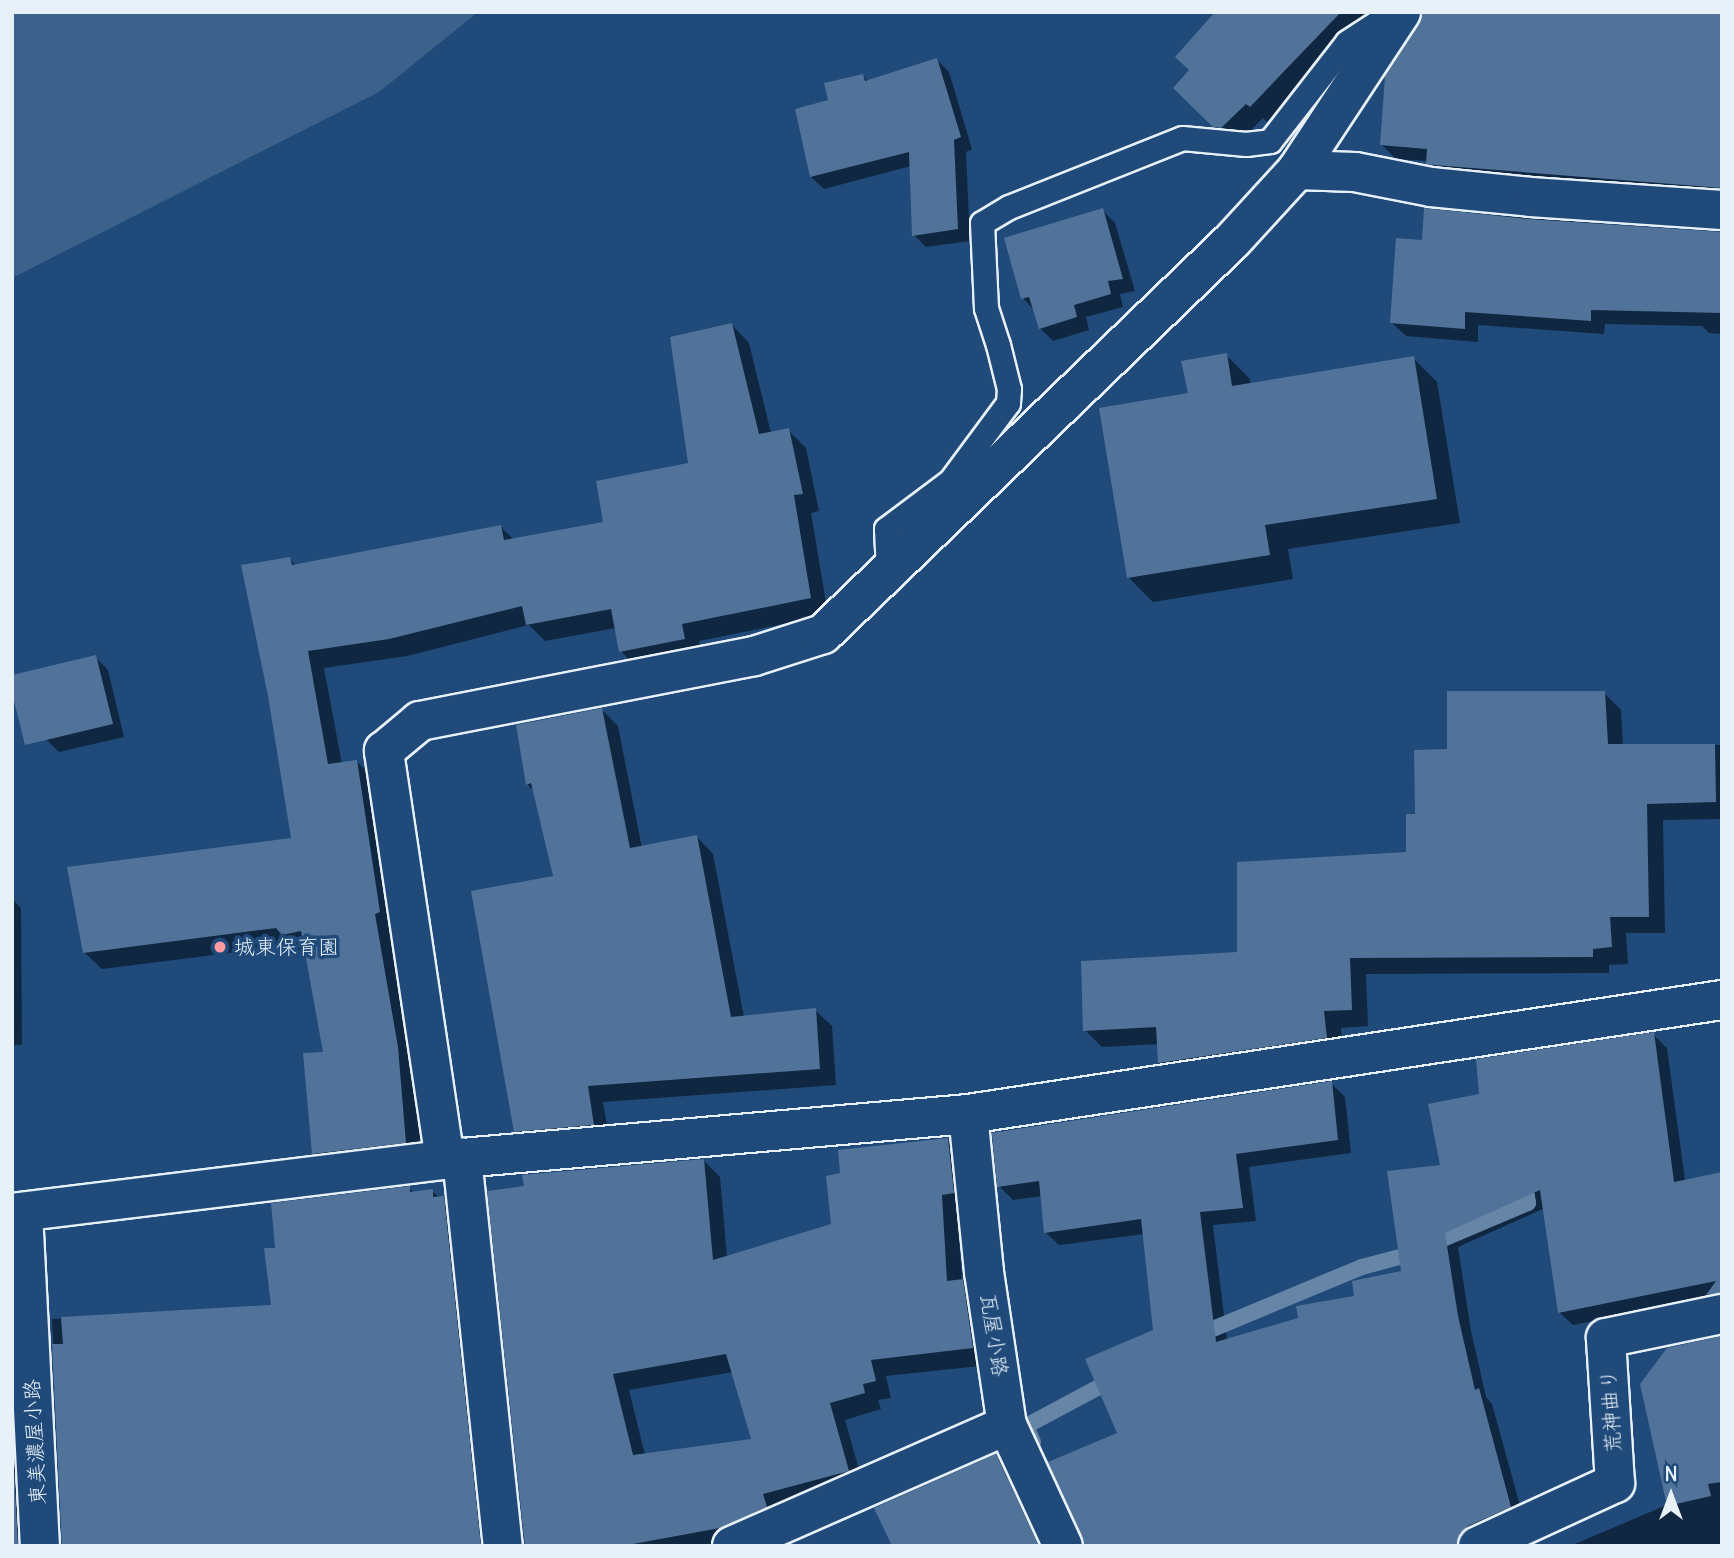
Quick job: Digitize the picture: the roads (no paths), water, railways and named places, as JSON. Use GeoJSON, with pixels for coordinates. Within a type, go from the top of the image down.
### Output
{"type":"FeatureCollection","features":[{"type":"Feature","properties":{"kind":"street"},"geometry":{"type":"LineString","coordinates":[[503,1546],[454,1159],[384,751],[420,722],[754,656],[823,634],[1232,240],[1297,170],[1401,12]]}},
{"type":"Feature","properties":{"kind":"street"},"geometry":{"type":"LineString","coordinates":[[1297,170],[1355,172],[1431,187],[1531,197],[1722,210]]}},
{"type":"Feature","properties":{"kind":"street"},"geometry":{"type":"LineString","coordinates":[[18,1213],[454,1159],[968,1114],[1722,1000]]}},
{"type":"Feature","properties":{"kind":"street","name":"瓦屋小路"},"geometry":{"type":"LineString","coordinates":[[968,1114],[984,1272],[1007,1425],[1063,1546]]}},
{"type":"Feature","properties":{"kind":"street","name":"東美濃屋小路"},"geometry":{"type":"LineString","coordinates":[[18,1213],[40,1546]]}},
{"type":"Feature","properties":{"kind":"street","name":"荒神曲り"},"geometry":{"type":"LineString","coordinates":[[1478,1546],[1615,1483],[1606,1338],[1722,1314]]}},
{"type":"Feature","properties":{"kind":"street"},"geometry":{"type":"LineString","coordinates":[[732,1546],[1007,1425]]}},
{"type":"Feature","properties":{"kind":"lane"},"geometry":{"type":"LineString","coordinates":[[888,571],[886,528],[950,481],[1008,403],[1009,389],[999,345],[986,308],[982,223],[1009,207],[1182,138],[1245,145],[1270,141],[1347,42],[1394,12]]}},
{"type":"Feature","properties":{"kind":"waterway"},"geometry":{"type":"LineString","coordinates":[[1196,1336],[1362,1267],[1403,1256],[1528,1203],[1524,1178]]}},
{"type":"Feature","properties":{"kind":"waterway"},"geometry":{"type":"LineString","coordinates":[[1033,1442],[1026,1426],[1114,1379]]}},
{"type":"Feature","properties":{"kind":"place","name":"城東保育園"},"geometry":{"type":"Point","coordinates":[220,947]}}]}
